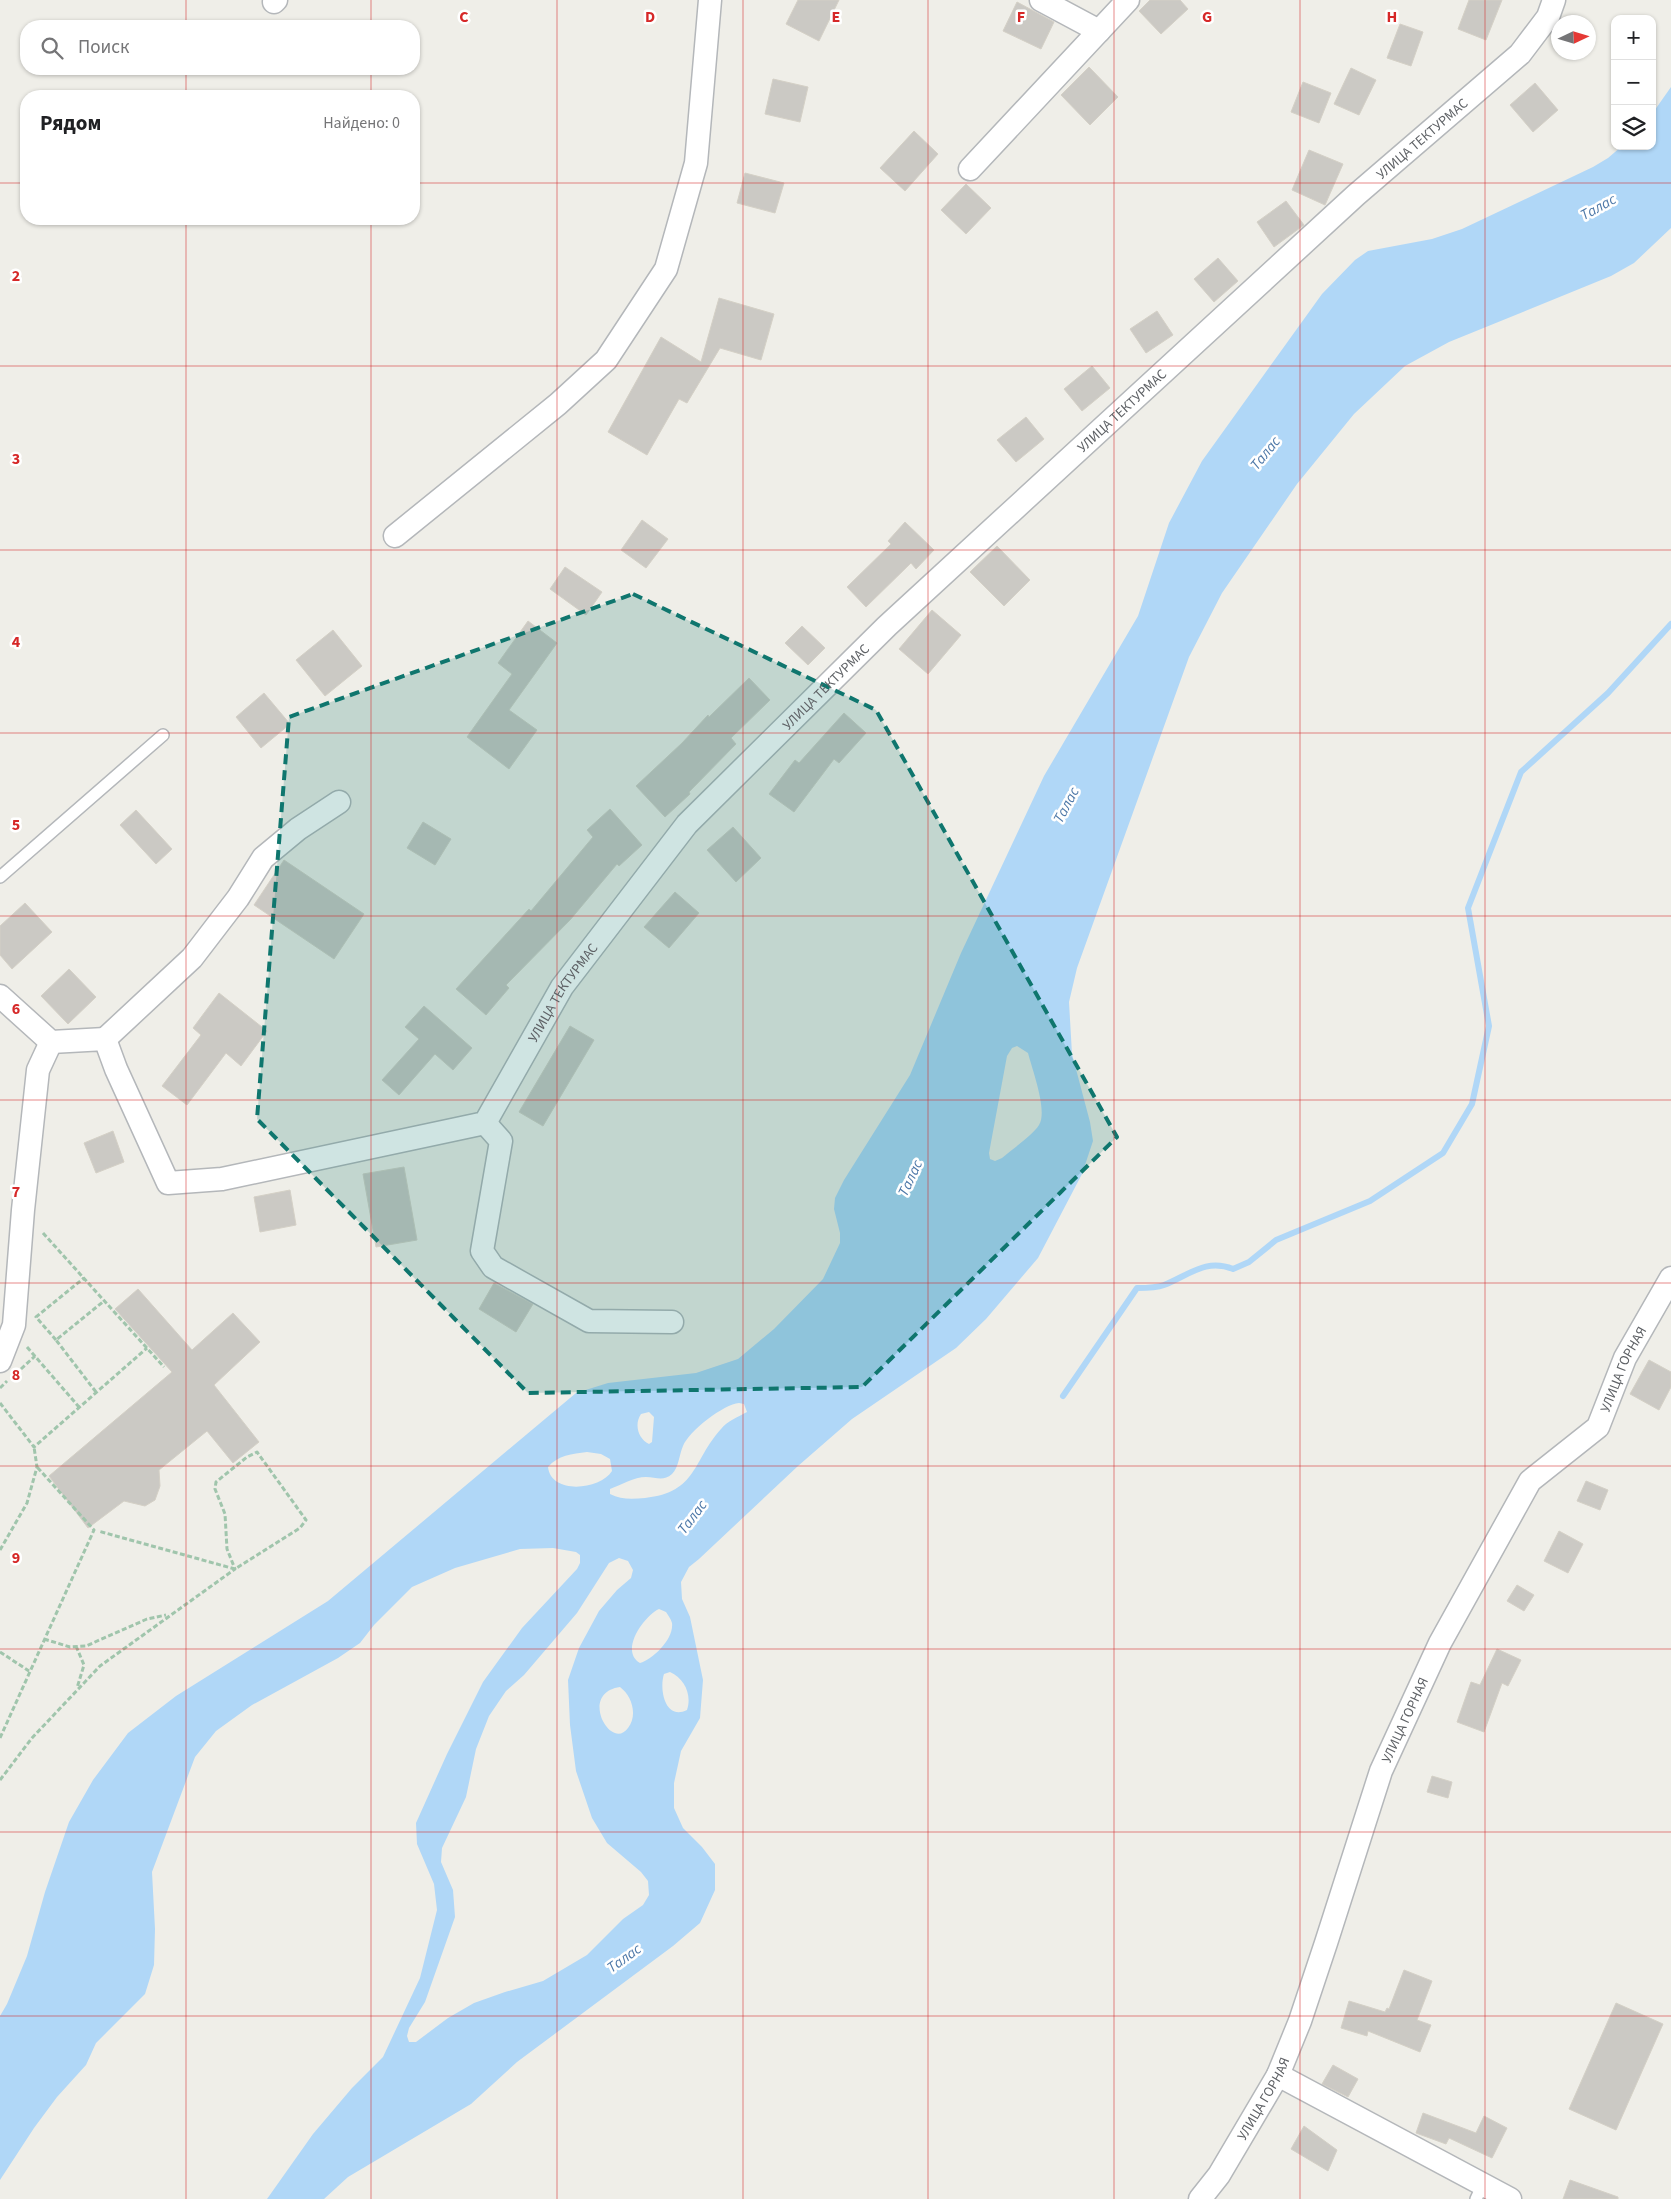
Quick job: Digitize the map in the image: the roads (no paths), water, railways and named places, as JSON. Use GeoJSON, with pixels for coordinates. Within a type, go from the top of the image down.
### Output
{"type":"FeatureCollection","features":[{"type":"Feature","properties":{"kind":"street"},"geometry":{"type":"LineString","coordinates":[[395,536],[558,404],[606,360],[666,269],[696,162],[710,0]]}},
{"type":"Feature","properties":{"kind":"street"},"geometry":{"type":"LineString","coordinates":[[1042,0],[1100,30]]}},
{"type":"Feature","properties":{"kind":"street"},"geometry":{"type":"LineString","coordinates":[[970,169],[1128,0]]}},
{"type":"Feature","properties":{"kind":"street","name":"УЛИЦА ТЕКТУРМАС"},"geometry":{"type":"LineString","coordinates":[[485,1123],[562,987],[687,824],[887,626],[1356,195],[1520,54],[1548,17],[1554,0]]}},
{"type":"Feature","properties":{"kind":"street"},"geometry":{"type":"LineString","coordinates":[[0,996],[51,1042],[105,1039],[192,958],[238,898],[263,858],[298,829],[339,802]]}},
{"type":"Feature","properties":{"kind":"street"},"geometry":{"type":"LineString","coordinates":[[105,1039],[116,1069],[168,1183],[222,1179],[485,1123],[501,1141],[482,1251],[493,1267],[589,1320],[672,1322]]}},
{"type":"Feature","properties":{"kind":"street"},"geometry":{"type":"LineString","coordinates":[[0,1361],[14,1325],[23,1210],[38,1070],[51,1042]]}},
{"type":"Feature","properties":{"kind":"street","name":"УЛИЦА ГОРНАЯ"},"geometry":{"type":"LineString","coordinates":[[1200,2199],[1219,2175],[1278,2075],[1300,2021],[1381,1771],[1440,1642],[1530,1481],[1598,1427],[1625,1358],[1671,1278]]}},
{"type":"Feature","properties":{"kind":"street"},"geometry":{"type":"LineString","coordinates":[[1278,2075],[1479,2192],[1510,2199]]}},
{"type":"Feature","properties":{"kind":"lane"},"geometry":{"type":"LineString","coordinates":[[0,877],[163,735]]}},
{"type":"Feature","properties":{"kind":"water","name":"Талас"},"geometry":{"type":"Polygon","coordinates":[[[1671,87],[1671,228],[1634,263],[1611,276],[1449,342],[1405,366],[1354,414],[1297,484],[1222,593],[1189,657],[1077,968],[1069,1002],[1072,1054],[1090,1122],[1093,1141],[1082,1174],[1038,1258],[986,1319],[956,1348],[852,1419],[798,1466],[689,1567],[681,1582],[682,1599],[690,1617],[703,1680],[700,1718],[681,1751],[674,1783],[674,1808],[683,1828],[702,1847],[715,1864],[715,1890],[700,1923],[673,1946],[517,2062],[471,2104],[348,2177],[324,2199],[267,2199],[313,2134],[352,2088],[383,2057],[420,1978],[437,1910],[434,1884],[417,1844],[416,1823],[447,1754],[483,1682],[522,1628],[577,1569],[580,1563],[580,1555],[576,1552],[553,1548],[520,1549],[455,1568],[412,1587],[374,1625],[360,1643],[338,1658],[252,1705],[216,1731],[195,1757],[152,1872],[155,1929],[154,1965],[145,1994],[96,2043],[86,2065],[57,2097],[0,2180],[0,2016],[27,1956],[45,1892],[69,1822],[93,1780],[128,1733],[176,1696],[328,1601],[576,1393],[608,1383],[696,1373],[738,1359],[774,1329],[823,1279],[840,1243],[840,1233],[834,1209],[835,1198],[844,1180],[910,1075],[961,953],[1044,776],[1138,616],[1169,523],[1202,461],[1322,294],[1355,260],[1368,251],[1432,239],[1462,229],[1593,167],[1617,150],[1656,150],[1656,108],[1671,87]],[[1017,1046],[1012,1048],[1007,1056],[989,1153],[990,1159],[995,1161],[1002,1158],[1032,1134],[1041,1119],[1041,1100],[1028,1053],[1017,1046]],[[744,1404],[733,1405],[716,1413],[692,1433],[683,1446],[676,1468],[672,1474],[662,1478],[641,1477],[610,1489],[610,1494],[623,1498],[645,1498],[662,1495],[685,1482],[723,1426],[747,1412],[744,1404]],[[649,1412],[641,1414],[638,1422],[638,1431],[642,1439],[649,1444],[652,1442],[654,1417],[649,1412]],[[587,1452],[556,1460],[548,1467],[551,1476],[566,1486],[577,1487],[597,1482],[612,1471],[610,1459],[601,1454],[587,1452]],[[619,1558],[609,1563],[577,1613],[524,1675],[506,1691],[489,1716],[476,1749],[466,1797],[442,1848],[441,1862],[453,1890],[455,1917],[425,2002],[409,2028],[407,2036],[409,2042],[416,2042],[448,2018],[474,2003],[543,1981],[587,1955],[623,1919],[643,1905],[649,1895],[648,1881],[641,1872],[607,1843],[592,1818],[576,1771],[570,1725],[568,1680],[579,1648],[599,1611],[617,1590],[631,1578],[633,1570],[628,1561],[619,1558]],[[659,1609],[641,1626],[633,1642],[634,1658],[640,1663],[662,1648],[672,1629],[672,1623],[666,1612],[659,1609]],[[670,1672],[664,1674],[662,1688],[665,1702],[673,1711],[687,1710],[689,1699],[683,1683],[670,1672]],[[620,1687],[608,1691],[601,1699],[602,1719],[614,1733],[621,1733],[631,1723],[633,1717],[632,1706],[628,1695],[620,1687]]]}},
{"type":"Feature","properties":{"kind":"waterway"},"geometry":{"type":"LineString","coordinates":[[1063,1396],[1137,1288],[1161,1286],[1198,1269],[1214,1265],[1233,1269],[1249,1262],[1276,1240],[1370,1201],[1443,1153],[1472,1104],[1489,1026],[1468,908],[1521,772],[1608,693],[1671,624]]}}]}
